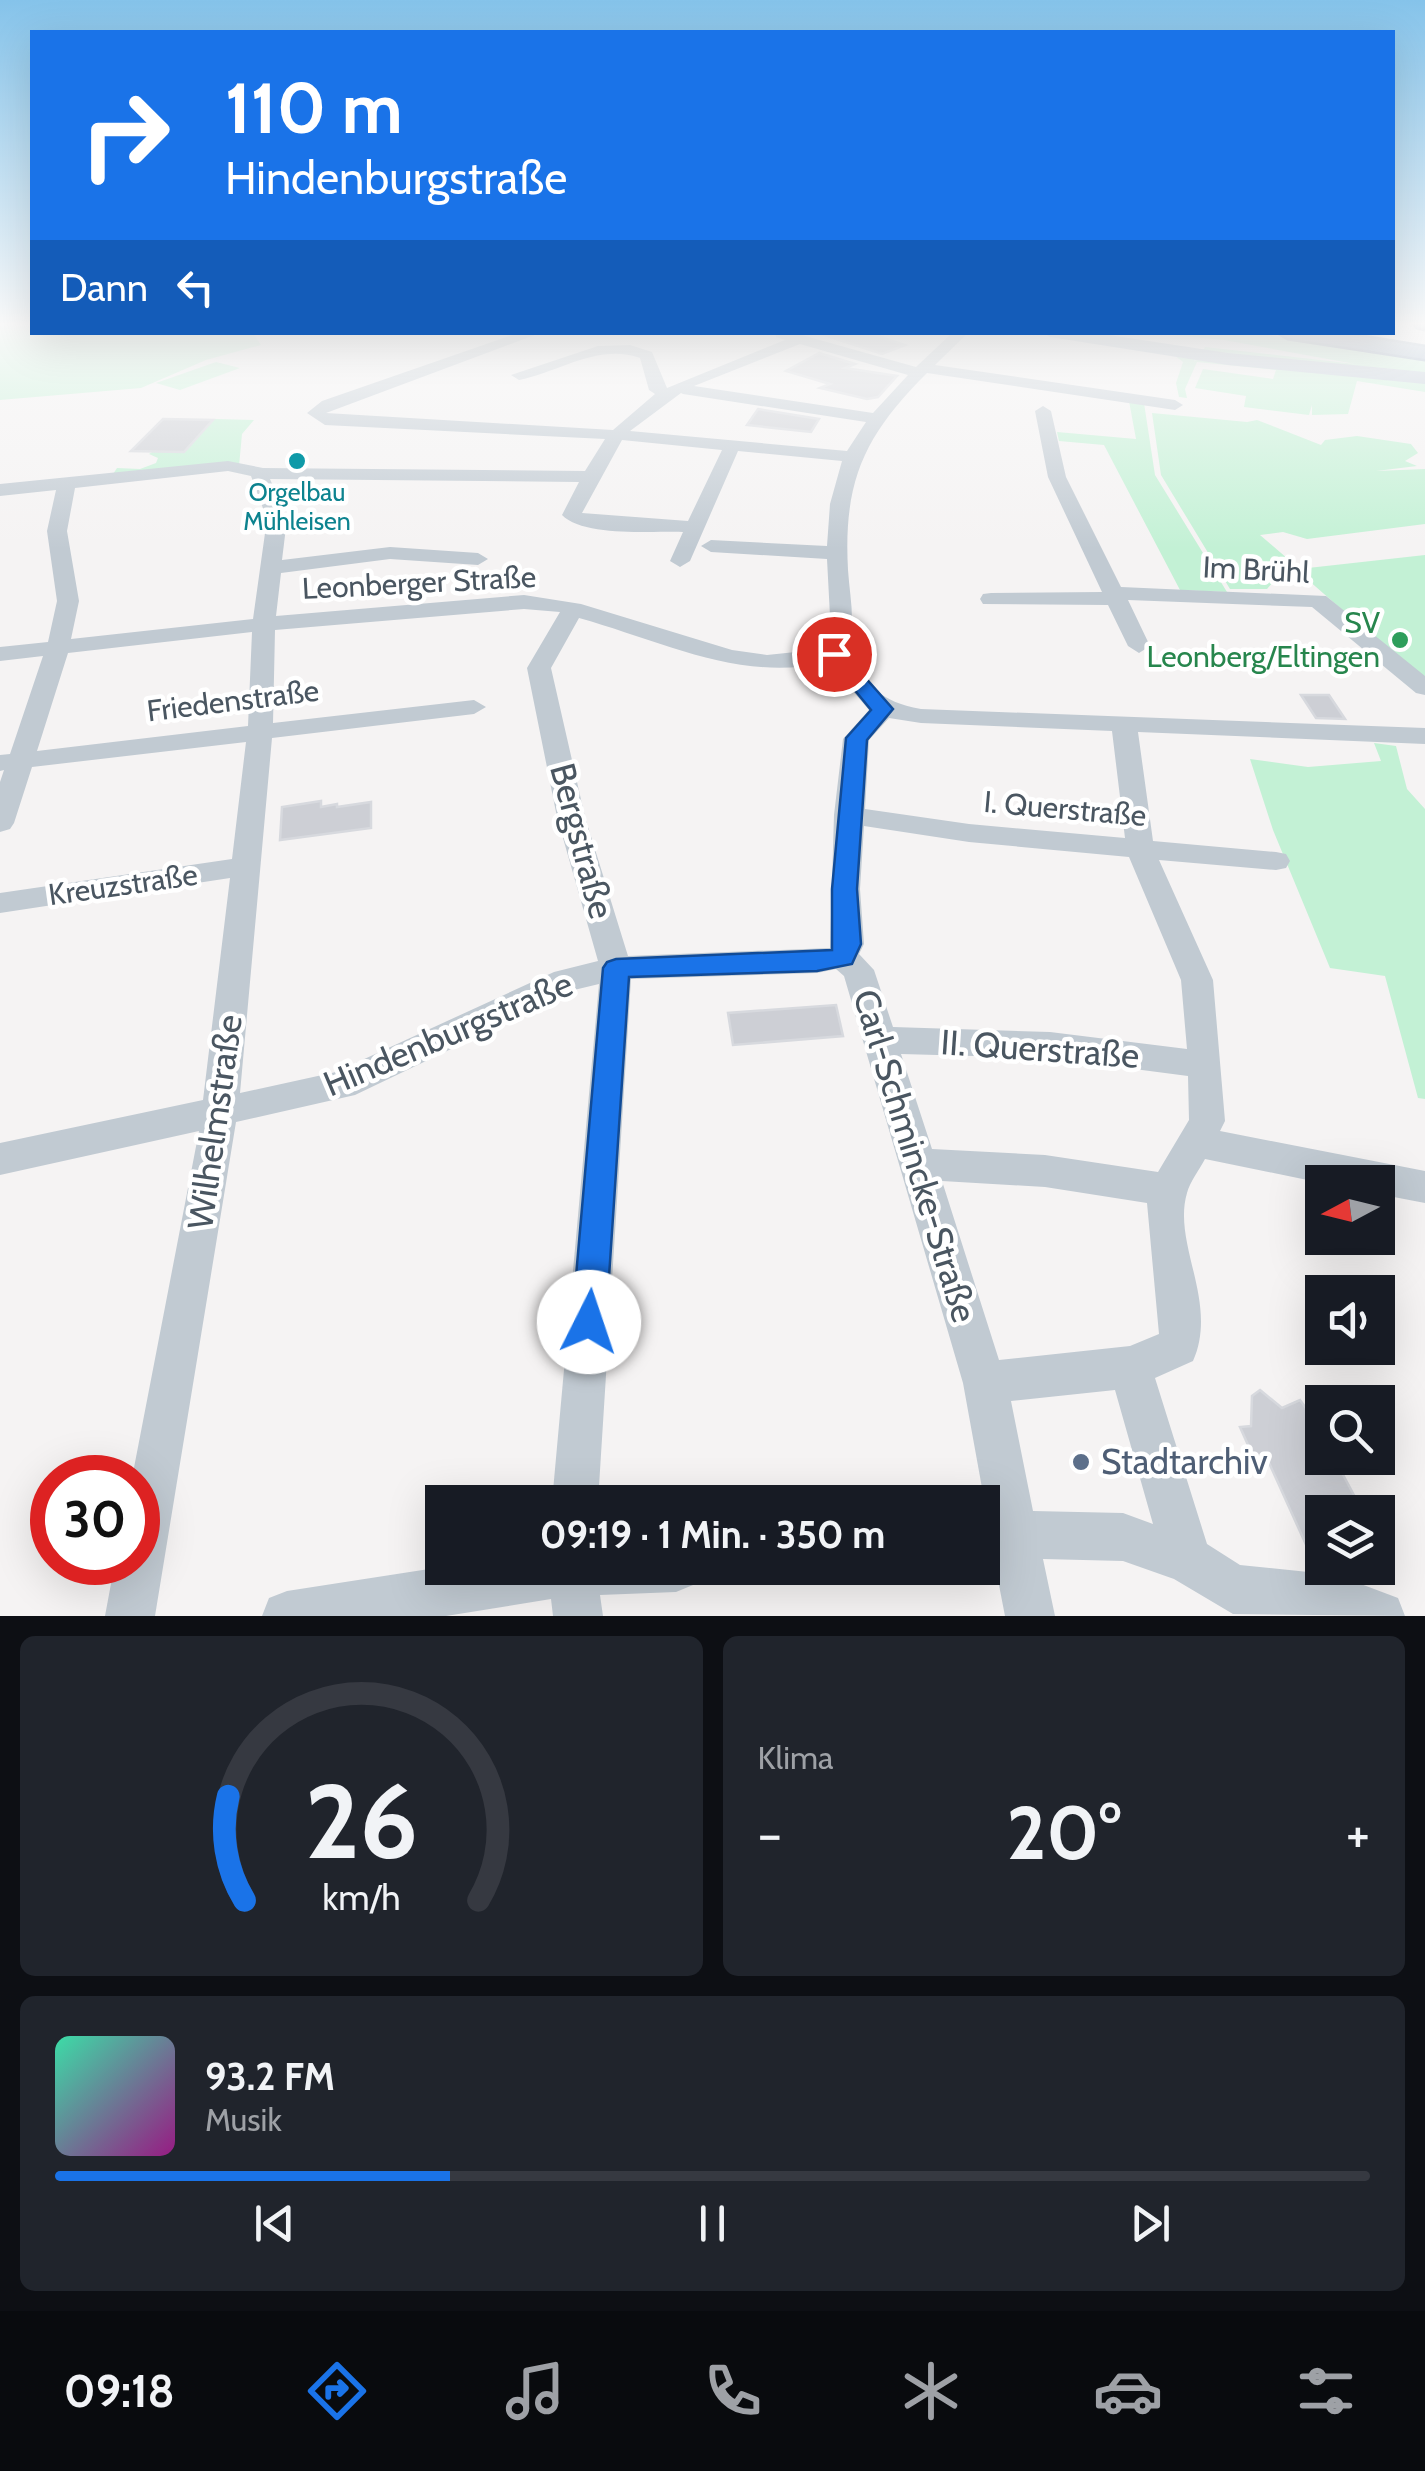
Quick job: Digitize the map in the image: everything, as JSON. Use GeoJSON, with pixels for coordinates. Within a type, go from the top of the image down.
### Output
{"type":"FeatureCollection","features":[{"type":"Feature","properties":{"kind":"street"},"geometry":{"type":"LineString","coordinates":[[344,398],[317,409],[318,418],[732,444],[854,456]]}},
{"type":"Feature","properties":{"kind":"street"},"geometry":{"type":"LineString","coordinates":[[663,398],[636,415],[618,436],[590,476],[572,515],[583,522],[692,527]]}},
{"type":"Feature","properties":{"kind":"street"},"geometry":{"type":"LineString","coordinates":[[731,398],[878,418]]}},
{"type":"Feature","properties":{"kind":"street"},"geometry":{"type":"LineString","coordinates":[[896,398],[878,418],[854,456],[839,502],[837,553],[842,635],[834,654],[883,709],[921,716],[1425,736]]}},
{"type":"Feature","properties":{"kind":"street"},"geometry":{"type":"LineString","coordinates":[[1126,398],[1175,405]]}},
{"type":"Feature","properties":{"kind":"street"},"geometry":{"type":"LineString","coordinates":[[1043,411],[1057,477],[1139,646]]}},
{"type":"Feature","properties":{"kind":"street"},"geometry":{"type":"LineString","coordinates":[[680,561],[732,444]]}},
{"type":"Feature","properties":{"kind":"street"},"geometry":{"type":"LineString","coordinates":[[0,490],[228,466],[251,468],[259,473],[590,476]]}},
{"type":"Feature","properties":{"kind":"street","name":"Wilhelmstraße"},"geometry":{"type":"LineString","coordinates":[[130,1616],[220,1113],[260,730],[264,623],[277,519],[259,473]]}},
{"type":"Feature","properties":{"kind":"street"},"geometry":{"type":"LineString","coordinates":[[0,823],[11,762],[58,647],[68,601],[57,531],[66,484]]}},
{"type":"Feature","properties":{"kind":"street"},"geometry":{"type":"LineString","coordinates":[[711,546],[837,553]]}},
{"type":"Feature","properties":{"kind":"street"},"geometry":{"type":"LineString","coordinates":[[271,568],[390,553],[478,558]]}},
{"type":"Feature","properties":{"kind":"street","name":"Im Brühl"},"geometry":{"type":"LineString","coordinates":[[991,599],[1115,596],[1318,601],[1425,688]]}},
{"type":"Feature","properties":{"kind":"street","name":"Leonberger Straße"},"geometry":{"type":"LineString","coordinates":[[0,654],[264,623],[514,603],[574,609],[718,656],[809,661],[834,654]]}},
{"type":"Feature","properties":{"kind":"street","name":"Bergstraße"},"geometry":{"type":"LineString","coordinates":[[574,609],[539,668],[571,817],[616,968],[577,1485]]}},
{"type":"Feature","properties":{"kind":"street","name":"Friedenstraße"},"geometry":{"type":"LineString","coordinates":[[11,762],[474,706]]}},
{"type":"Feature","properties":{"kind":"street","name":"Carl-Schmincke-Straße"},"geometry":{"type":"LineString","coordinates":[[883,709],[856,738],[845,889],[848,944],[842,957],[858,970],[985,1383],[1006,1549],[1030,1616]]}},
{"type":"Feature","properties":{"kind":"street"},"geometry":{"type":"LineString","coordinates":[[985,1383],[1130,1367],[1178,1347],[1182,1325],[1165,1211],[1168,1190],[1207,1121],[1203,1023],[1196,980],[1140,848],[1124,724]]}},
{"type":"Feature","properties":{"kind":"street","name":"I. Querstraße"},"geometry":{"type":"LineString","coordinates":[[848,815],[969,833],[1276,861]]}},
{"type":"Feature","properties":{"kind":"street","name":"Kreuzstraße"},"geometry":{"type":"LineString","coordinates":[[0,902],[246,866]]}},
{"type":"Feature","properties":{"kind":"street","name":"Hindenburgstraße"},"geometry":{"type":"LineString","coordinates":[[0,1159],[343,1085],[565,980],[616,968],[817,962],[842,957]]}},
{"type":"Feature","properties":{"kind":"street","name":"II. Querstraße"},"geometry":{"type":"LineString","coordinates":[[877,1040],[1050,1045],[1203,1064]]}},
{"type":"Feature","properties":{"kind":"street"},"geometry":{"type":"LineString","coordinates":[[1196,1142],[1425,1187]]}},
{"type":"Feature","properties":{"kind":"street"},"geometry":{"type":"LineString","coordinates":[[920,1164],[1045,1171],[1168,1190]]}},
{"type":"Feature","properties":{"kind":"street"},"geometry":{"type":"LineString","coordinates":[[1130,1367],[1188,1560]]}},
{"type":"Feature","properties":{"kind":"street"},"geometry":{"type":"LineString","coordinates":[[1006,1549],[1123,1537],[1188,1560],[1233,1589],[1338,1600],[1379,1615]]}},
{"type":"Feature","properties":{"kind":"street"},"geometry":{"type":"LineString","coordinates":[[288,1616],[573,1585]]}},
{"type":"Feature","properties":{"kind":"green space"},"geometry":{"type":"Polygon","coordinates":[[[1246,398],[1352,398],[1348,414],[1312,415],[1312,405],[1309,415],[1244,407],[1246,398]]]}},
{"type":"Feature","properties":{"kind":"green space"},"geometry":{"type":"Polygon","coordinates":[[[1129,401],[1144,403],[1155,475],[1227,592],[1180,590],[1104,445],[1059,441],[1057,432],[1136,439],[1129,401]]]}},
{"type":"Feature","properties":{"kind":"green space"},"geometry":{"type":"Polygon","coordinates":[[[1152,413],[1257,420],[1321,445],[1325,440],[1357,436],[1411,444],[1418,453],[1405,461],[1417,466],[1376,471],[1425,469],[1425,524],[1307,539],[1283,532],[1260,535],[1288,559],[1294,558],[1267,589],[1230,589],[1161,475],[1152,413]]]}},
{"type":"Feature","properties":{"kind":"green space"},"geometry":{"type":"Polygon","coordinates":[[[215,419],[254,420],[242,434],[239,466],[109,480],[117,468],[140,469],[156,463],[158,458],[149,454],[152,452],[185,452],[215,419]]]}},
{"type":"Feature","properties":{"kind":"green space","name":"SV Leonberg/Eltingen"},"geometry":{"type":"Polygon","coordinates":[[[1425,555],[1425,682],[1300,573],[1308,568],[1425,555]]]}},
{"type":"Feature","properties":{"kind":"green space"},"geometry":{"type":"Polygon","coordinates":[[[1374,743],[1396,746],[1407,789],[1425,809],[1425,1099],[1418,1098],[1385,976],[1330,968],[1273,830],[1250,759],[1308,767],[1381,761],[1374,743]]]}},
{"type":"Feature","properties":{"kind":"building"},"geometry":{"type":"Polygon","coordinates":[[[758,409],[819,419],[811,432],[747,425],[758,409]]]}},
{"type":"Feature","properties":{"kind":"building"},"geometry":{"type":"Polygon","coordinates":[[[163,419],[213,420],[184,452],[131,451],[163,419]]]}},
{"type":"Feature","properties":{"kind":"building"},"geometry":{"type":"Polygon","coordinates":[[[1301,695],[1329,695],[1345,719],[1316,718],[1301,695]]]}},
{"type":"Feature","properties":{"kind":"building"},"geometry":{"type":"Polygon","coordinates":[[[321,801],[321,807],[371,802],[371,828],[280,840],[282,807],[321,801]]]}},
{"type":"Feature","properties":{"kind":"building"},"geometry":{"type":"Polygon","coordinates":[[[836,1005],[843,1036],[733,1045],[728,1013],[836,1005]]]}},
{"type":"Feature","properties":{"kind":"building"},"geometry":{"type":"Polygon","coordinates":[[[1260,1390],[1282,1408],[1300,1400],[1305,1407],[1305,1475],[1343,1475],[1354,1495],[1305,1495],[1305,1542],[1265,1454],[1253,1456],[1240,1427],[1251,1426],[1252,1396],[1260,1390]]]}},
{"type":"Feature","properties":{"kind":"place","name":"Orgelbau Mühleisen"},"geometry":{"type":"Point","coordinates":[297,461]}},
{"type":"Feature","properties":{"kind":"place","name":"SV Leonberg/Eltingen"},"geometry":{"type":"Point","coordinates":[1400,640]}},
{"type":"Feature","properties":{"kind":"place","name":"Stadtarchiv"},"geometry":{"type":"Point","coordinates":[1081,1462]}},
{"type":"Feature","properties":{"kind":"route"},"geometry":{"type":"LineString","coordinates":[[589,1322],[616,968],[817,962],[842,957],[848,944],[845,889],[856,738],[883,709],[834,654]]}}]}
